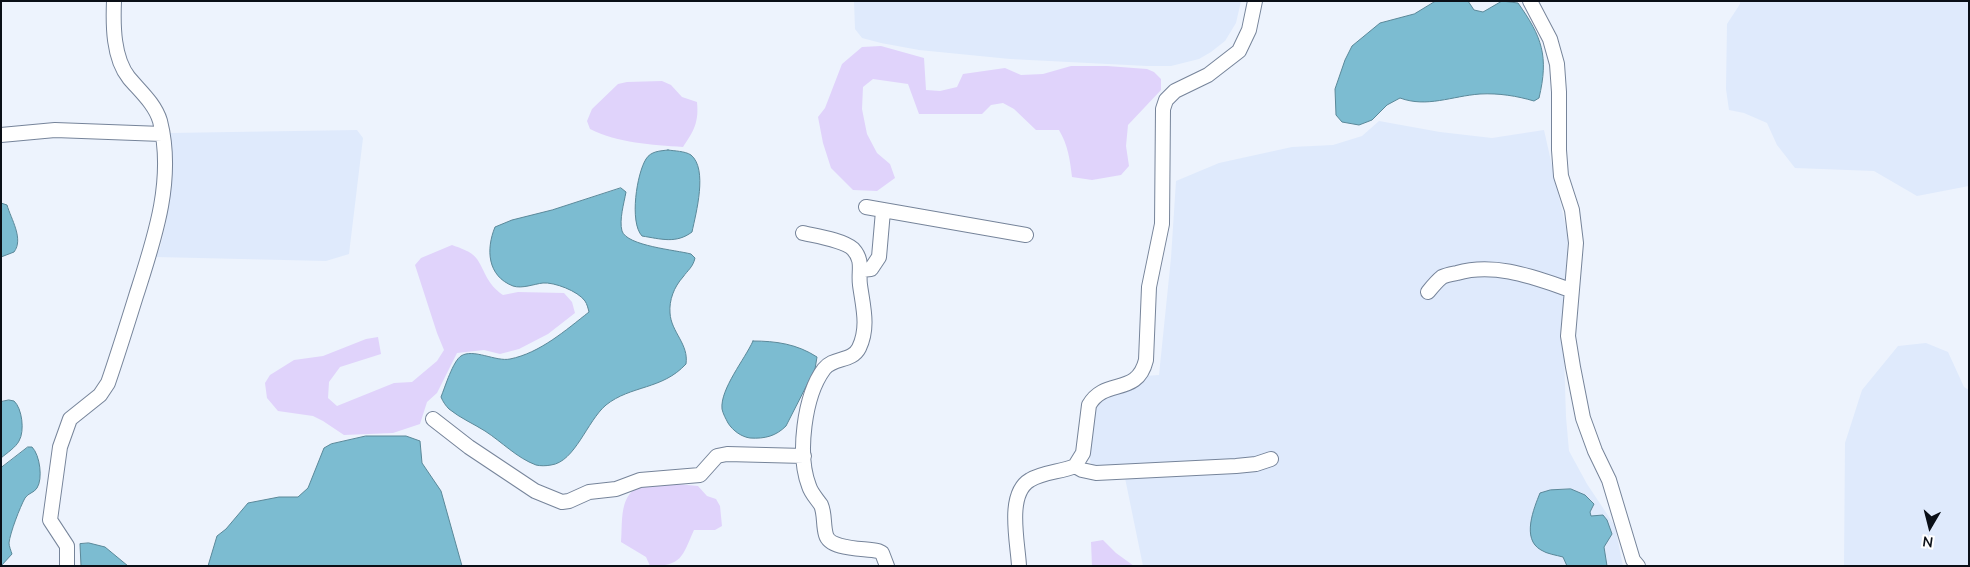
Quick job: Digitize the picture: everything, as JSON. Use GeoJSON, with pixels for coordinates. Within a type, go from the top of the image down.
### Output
{"type":"FeatureCollection","features":[{"type":"Feature","properties":{"kind":"street"},"geometry":{"type":"LineString","coordinates":[[67,566],[67,546],[50,520],[60,447],[70,419],[100,395],[108,383],[161,212],[165,150],[159,119],[146,96],[128,77],[120,63],[113,21],[114,1]]}},
{"type":"Feature","properties":{"kind":"street"},"geometry":{"type":"LineString","coordinates":[[1019,566],[1015,510],[1019,491],[1030,480],[1075,466],[1083,453],[1089,405],[1092,399],[1105,390],[1130,383],[1141,374],[1144,368],[1146,360],[1149,287],[1162,224],[1162,123],[1166,100],[1175,91],[1208,75],[1240,52],[1249,30],[1255,1]]}},
{"type":"Feature","properties":{"kind":"street"},"geometry":{"type":"LineString","coordinates":[[1530,1],[1550,39],[1557,64],[1561,176],[1572,210],[1576,243],[1568,336],[1572,367],[1584,418],[1595,451],[1609,480],[1633,560],[1638,566]]}},
{"type":"Feature","properties":{"kind":"street"},"geometry":{"type":"LineString","coordinates":[[1,135],[55,130],[162,134]]}},
{"type":"Feature","properties":{"kind":"street"},"geometry":{"type":"LineString","coordinates":[[866,207],[1026,234]]}},
{"type":"Feature","properties":{"kind":"street"},"geometry":{"type":"LineString","coordinates":[[861,270],[871,269],[879,257],[883,211]]}},
{"type":"Feature","properties":{"kind":"street"},"geometry":{"type":"LineString","coordinates":[[803,233],[832,240],[852,248],[860,259],[859,283],[865,317],[864,333],[858,350],[852,356],[832,362],[824,368],[806,410],[803,431],[808,486],[822,507],[826,537],[830,542],[842,547],[878,550],[882,553],[887,566]]}},
{"type":"Feature","properties":{"kind":"street"},"geometry":{"type":"LineString","coordinates":[[1428,292],[1442,277],[1464,271],[1484,269],[1517,273],[1549,281],[1572,290]]}},
{"type":"Feature","properties":{"kind":"street"},"geometry":{"type":"LineString","coordinates":[[433,419],[469,447],[535,491],[562,502],[589,492],[616,489],[640,480],[700,475],[717,456],[727,454],[804,456]]}},
{"type":"Feature","properties":{"kind":"street"},"geometry":{"type":"LineString","coordinates":[[1075,466],[1082,470],[1096,472],[1236,466],[1256,464],[1271,459]]}},
{"type":"Feature","properties":{"kind":"shaded area"},"geometry":{"type":"Polygon","coordinates":[[[854,1],[1241,1],[1236,23],[1225,41],[1211,52],[1199,59],[1171,66],[1147,66],[1010,59],[919,50],[881,43],[862,38],[855,29],[854,1]]]}},
{"type":"Feature","properties":{"kind":"shaded area"},"geometry":{"type":"Polygon","coordinates":[[[1740,1],[1969,1],[1969,186],[1917,196],[1874,171],[1795,168],[1777,145],[1767,123],[1744,113],[1729,110],[1726,89],[1727,24],[1740,1]]]}},
{"type":"Feature","properties":{"kind":"shaded area"},"geometry":{"type":"Polygon","coordinates":[[[881,46],[924,58],[926,90],[940,91],[957,87],[963,74],[1005,68],[1021,75],[1043,74],[1071,66],[1107,66],[1147,69],[1154,72],[1161,79],[1161,90],[1128,125],[1126,146],[1129,166],[1121,175],[1092,180],[1072,177],[1067,147],[1059,130],[1036,130],[1014,109],[1003,103],[991,105],[982,114],[919,114],[908,84],[873,79],[863,87],[862,109],[867,134],[877,153],[890,164],[895,178],[877,191],[853,190],[831,168],[823,143],[818,117],[825,108],[842,64],[862,47],[881,46]]]}},
{"type":"Feature","properties":{"kind":"shaded area"},"geometry":{"type":"Polygon","coordinates":[[[662,81],[671,85],[682,97],[697,102],[695,126],[683,147],[624,140],[590,129],[587,121],[592,109],[618,84],[662,81]]]}},
{"type":"Feature","properties":{"kind":"shaded area"},"geometry":{"type":"Polygon","coordinates":[[[1379,121],[1440,132],[1492,138],[1544,130],[1568,237],[1563,322],[1569,451],[1587,484],[1615,526],[1623,566],[1143,566],[1125,478],[1092,476],[1090,458],[1092,408],[1098,398],[1145,376],[1159,375],[1171,258],[1176,181],[1219,163],[1292,147],[1333,145],[1362,136],[1379,121]]]}},
{"type":"Feature","properties":{"kind":"shaded area"},"geometry":{"type":"Polygon","coordinates":[[[357,130],[363,138],[349,254],[326,261],[156,257],[166,223],[170,174],[170,133],[357,130]]]}},
{"type":"Feature","properties":{"kind":"shaded area"},"geometry":{"type":"Polygon","coordinates":[[[452,245],[475,256],[490,282],[503,295],[518,292],[564,293],[572,302],[575,313],[548,334],[519,349],[500,354],[484,350],[457,353],[437,393],[427,402],[420,424],[393,433],[344,435],[313,416],[278,411],[267,398],[265,383],[270,375],[294,360],[323,356],[366,339],[378,337],[381,354],[340,367],[329,382],[328,398],[337,406],[394,383],[412,382],[437,361],[444,350],[415,265],[421,258],[452,245]]]}},
{"type":"Feature","properties":{"kind":"shaded area"},"geometry":{"type":"Polygon","coordinates":[[[1926,343],[1948,352],[1964,387],[1969,390],[1969,566],[1844,566],[1845,443],[1862,390],[1898,346],[1926,343]]]}},
{"type":"Feature","properties":{"kind":"shaded area"},"geometry":{"type":"Polygon","coordinates":[[[666,483],[698,486],[707,496],[716,499],[720,506],[722,526],[715,530],[694,530],[680,558],[669,564],[650,566],[646,557],[621,542],[623,509],[629,494],[635,489],[646,484],[666,483]]]}},
{"type":"Feature","properties":{"kind":"shaded area"},"geometry":{"type":"Polygon","coordinates":[[[1103,540],[1116,553],[1134,566],[1092,566],[1091,542],[1103,540]]]}},
{"type":"Feature","properties":{"kind":"water"},"geometry":{"type":"Polygon","coordinates":[[[1436,1],[1468,1],[1474,10],[1483,12],[1502,1],[1518,3],[1533,26],[1541,48],[1543,70],[1539,98],[1534,101],[1508,95],[1487,94],[1420,102],[1400,98],[1387,105],[1372,120],[1359,125],[1342,122],[1336,115],[1335,89],[1352,46],[1380,23],[1414,14],[1436,1]]]}},
{"type":"Feature","properties":{"kind":"water"},"geometry":{"type":"Polygon","coordinates":[[[668,150],[691,155],[699,170],[698,203],[692,232],[686,236],[674,239],[642,236],[638,229],[635,209],[640,175],[650,154],[668,150]]]}},
{"type":"Feature","properties":{"kind":"water"},"geometry":{"type":"Polygon","coordinates":[[[621,188],[626,192],[621,222],[622,231],[626,236],[642,244],[691,254],[695,258],[692,266],[675,289],[670,308],[673,326],[685,350],[686,364],[667,379],[626,394],[606,405],[567,457],[551,465],[536,465],[522,458],[485,431],[453,412],[447,407],[441,397],[452,369],[461,356],[478,354],[498,359],[510,359],[521,356],[552,340],[589,312],[586,302],[582,297],[572,291],[548,283],[517,287],[498,276],[491,261],[490,253],[490,244],[495,227],[512,220],[552,210],[621,188]]]}},
{"type":"Feature","properties":{"kind":"water"},"geometry":{"type":"Polygon","coordinates":[[[1,203],[7,205],[16,229],[18,241],[14,252],[1,257],[1,203]]]}},
{"type":"Feature","properties":{"kind":"water"},"geometry":{"type":"Polygon","coordinates":[[[753,341],[786,344],[802,349],[817,357],[815,369],[786,426],[770,436],[761,438],[750,438],[732,429],[722,409],[722,401],[729,383],[753,341]]]}},
{"type":"Feature","properties":{"kind":"water"},"geometry":{"type":"Polygon","coordinates":[[[9,400],[17,404],[22,420],[22,432],[18,443],[1,458],[1,402],[9,400]]]}},
{"type":"Feature","properties":{"kind":"water"},"geometry":{"type":"Polygon","coordinates":[[[366,436],[406,436],[420,441],[422,463],[441,491],[462,566],[208,566],[217,536],[226,529],[248,503],[279,497],[298,497],[308,488],[324,448],[331,444],[366,436]]]}},
{"type":"Feature","properties":{"kind":"water"},"geometry":{"type":"Polygon","coordinates":[[[28,447],[32,447],[39,461],[39,484],[36,490],[26,496],[23,502],[10,539],[9,544],[12,554],[1,566],[1,468],[28,447]]]}},
{"type":"Feature","properties":{"kind":"water"},"geometry":{"type":"Polygon","coordinates":[[[1571,489],[1585,495],[1594,504],[1590,512],[1591,516],[1603,515],[1607,520],[1612,534],[1604,547],[1607,566],[1567,566],[1563,557],[1541,550],[1532,539],[1530,531],[1532,515],[1540,493],[1550,490],[1571,489]]]}},
{"type":"Feature","properties":{"kind":"water"},"geometry":{"type":"Polygon","coordinates":[[[89,543],[105,547],[128,566],[81,566],[80,544],[89,543]]]}}]}
